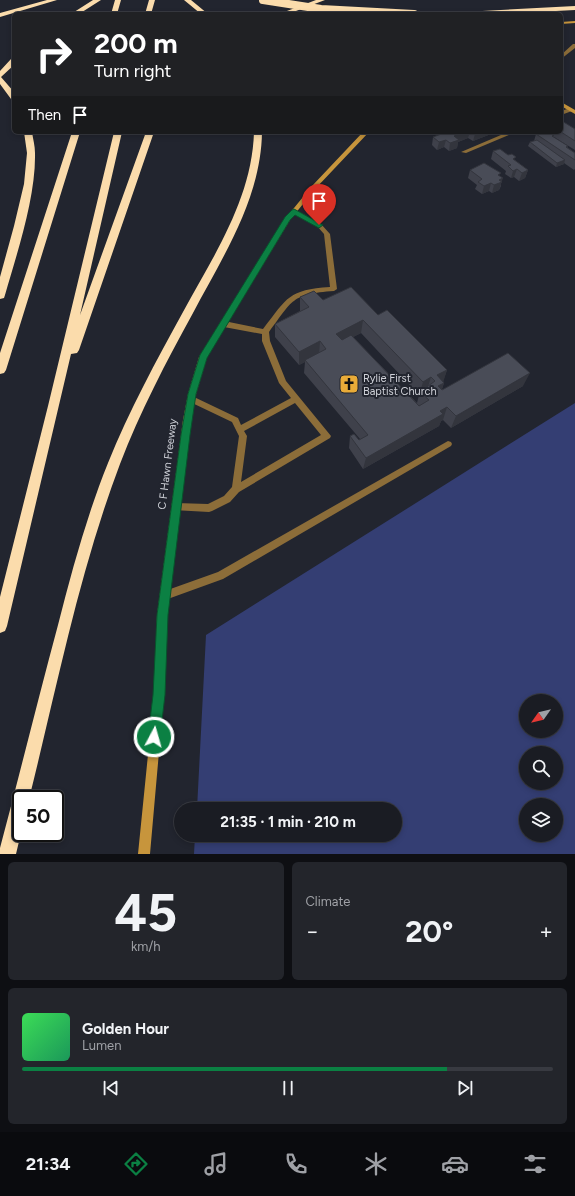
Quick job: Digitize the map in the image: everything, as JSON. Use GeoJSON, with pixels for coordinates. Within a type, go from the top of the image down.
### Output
{"type":"FeatureCollection","features":[{"type":"Feature","properties":{"kind":"highway"},"geometry":{"type":"LineString","coordinates":[[0,15],[54,0]]}},
{"type":"Feature","properties":{"kind":"highway"},"geometry":{"type":"LineString","coordinates":[[77,12],[98,0]]}},
{"type":"Feature","properties":{"kind":"highway"},"geometry":{"type":"LineString","coordinates":[[115,12],[118,0]]}},
{"type":"Feature","properties":{"kind":"highway"},"geometry":{"type":"LineString","coordinates":[[149,12],[152,0]]}},
{"type":"Feature","properties":{"kind":"highway"},"geometry":{"type":"LineString","coordinates":[[187,0],[202,12]]}},
{"type":"Feature","properties":{"kind":"highway"},"geometry":{"type":"LineString","coordinates":[[263,0],[320,9],[376,12]]}},
{"type":"Feature","properties":{"kind":"highway"},"geometry":{"type":"LineString","coordinates":[[288,12],[322,0]]}},
{"type":"Feature","properties":{"kind":"highway"},"geometry":{"type":"LineString","coordinates":[[501,12],[575,8]]}},
{"type":"Feature","properties":{"kind":"highway"},"geometry":{"type":"LineString","coordinates":[[0,75],[12,63]]}},
{"type":"Feature","properties":{"kind":"highway"},"geometry":{"type":"LineString","coordinates":[[0,79],[12,94]]}},
{"type":"Feature","properties":{"kind":"highway"},"geometry":{"type":"LineString","coordinates":[[0,295],[19,226],[28,184],[31,153],[28,134]]}},
{"type":"Feature","properties":{"kind":"highway"},"geometry":{"type":"LineString","coordinates":[[0,370],[75,134]]}},
{"type":"Feature","properties":{"kind":"highway"},"geometry":{"type":"LineString","coordinates":[[0,626],[54,406],[118,134]]}},
{"type":"Feature","properties":{"kind":"highway"},"geometry":{"type":"LineString","coordinates":[[54,406],[149,134]]}},
{"type":"Feature","properties":{"kind":"highway"},"geometry":{"type":"LineString","coordinates":[[23,790],[84,557],[105,490],[133,417],[165,354],[220,253],[241,210],[254,172],[258,134]]}},
{"type":"Feature","properties":{"kind":"highway"},"geometry":{"type":"LineString","coordinates":[[7,854],[12,834]]}},
{"type":"Feature","properties":{"kind":"main road"},"geometry":{"type":"LineString","coordinates":[[563,23],[575,22]]}},
{"type":"Feature","properties":{"kind":"main road"},"geometry":{"type":"LineString","coordinates":[[563,105],[573,111]]}},
{"type":"Feature","properties":{"kind":"main road","name":"C F Hawn Freeway"},"geometry":{"type":"LineString","coordinates":[[144,854],[159,695],[162,615],[191,399],[203,357],[288,219],[314,187],[364,134]]}},
{"type":"Feature","properties":{"kind":"lane"},"geometry":{"type":"LineString","coordinates":[[563,56],[575,45]]}},
{"type":"Feature","properties":{"kind":"lane"},"geometry":{"type":"LineString","coordinates":[[563,113],[573,111]]}},
{"type":"Feature","properties":{"kind":"lane"},"geometry":{"type":"LineString","coordinates":[[464,152],[508,134]]}},
{"type":"Feature","properties":{"kind":"lane"},"geometry":{"type":"LineString","coordinates":[[176,507],[209,508],[227,499],[236,489],[328,436],[283,383],[266,341],[265,332],[288,302],[294,297],[313,291],[334,289],[327,234],[319,225],[294,211]]}},
{"type":"Feature","properties":{"kind":"lane"},"geometry":{"type":"LineString","coordinates":[[224,324],[265,332]]}},
{"type":"Feature","properties":{"kind":"lane"},"geometry":{"type":"LineString","coordinates":[[191,399],[235,420],[240,429],[243,436],[236,489]]}},
{"type":"Feature","properties":{"kind":"lane"},"geometry":{"type":"LineString","coordinates":[[240,429],[296,399]]}},
{"type":"Feature","properties":{"kind":"lane"},"geometry":{"type":"LineString","coordinates":[[165,595],[220,576],[448,444]]}},
{"type":"Feature","properties":{"kind":"shaded area"},"geometry":{"type":"Polygon","coordinates":[[[575,403],[575,854],[194,854],[195,842],[402,842],[402,802],[197,802],[206,635],[575,403]]]}},
{"type":"Feature","properties":{"kind":"building"},"geometry":{"type":"Polygon","coordinates":[[[563,122],[575,129],[575,141],[563,133],[563,122]]]}},
{"type":"Feature","properties":{"kind":"building"},"geometry":{"type":"Polygon","coordinates":[[[441,134],[460,134],[454,136],[459,140],[450,143],[446,140],[439,142],[433,137],[441,134]]]}},
{"type":"Feature","properties":{"kind":"building"},"geometry":{"type":"Polygon","coordinates":[[[536,134],[553,134],[554,135],[552,136],[568,146],[566,147],[575,153],[575,160],[536,134]]]}},
{"type":"Feature","properties":{"kind":"building"},"geometry":{"type":"Polygon","coordinates":[[[537,140],[565,160],[557,163],[530,142],[537,140]]]}},
{"type":"Feature","properties":{"kind":"building"},"geometry":{"type":"Polygon","coordinates":[[[500,149],[508,155],[512,154],[516,157],[513,159],[528,170],[522,173],[517,169],[513,171],[508,166],[511,165],[493,151],[500,149]]]}},
{"type":"Feature","properties":{"kind":"building"},"geometry":{"type":"Polygon","coordinates":[[[484,163],[501,173],[498,175],[503,178],[499,180],[502,182],[494,185],[491,183],[484,186],[478,182],[482,179],[470,170],[484,163]]]}},
{"type":"Feature","properties":{"kind":"building","name":"Rylie First Baptist Church"},"geometry":{"type":"Polygon","coordinates":[[[351,287],[378,315],[387,310],[447,370],[437,375],[444,383],[438,386],[442,390],[508,353],[530,373],[456,416],[447,407],[440,411],[443,414],[366,458],[350,436],[354,434],[359,440],[368,435],[305,360],[326,349],[320,341],[299,352],[275,324],[309,307],[300,297],[314,291],[323,300],[351,287]],[[363,320],[336,334],[342,340],[351,335],[419,406],[429,400],[420,392],[435,381],[431,377],[423,382],[363,320]]]}},
{"type":"Feature","properties":{"kind":"place","name":"Rylie First Baptist Church"},"geometry":{"type":"Point","coordinates":[349,384]}},
{"type":"Feature","properties":{"kind":"route"},"geometry":{"type":"LineString","coordinates":[[154,737],[159,695],[162,615],[185,435],[192,394],[203,357],[294,211],[319,225]]}}]}
